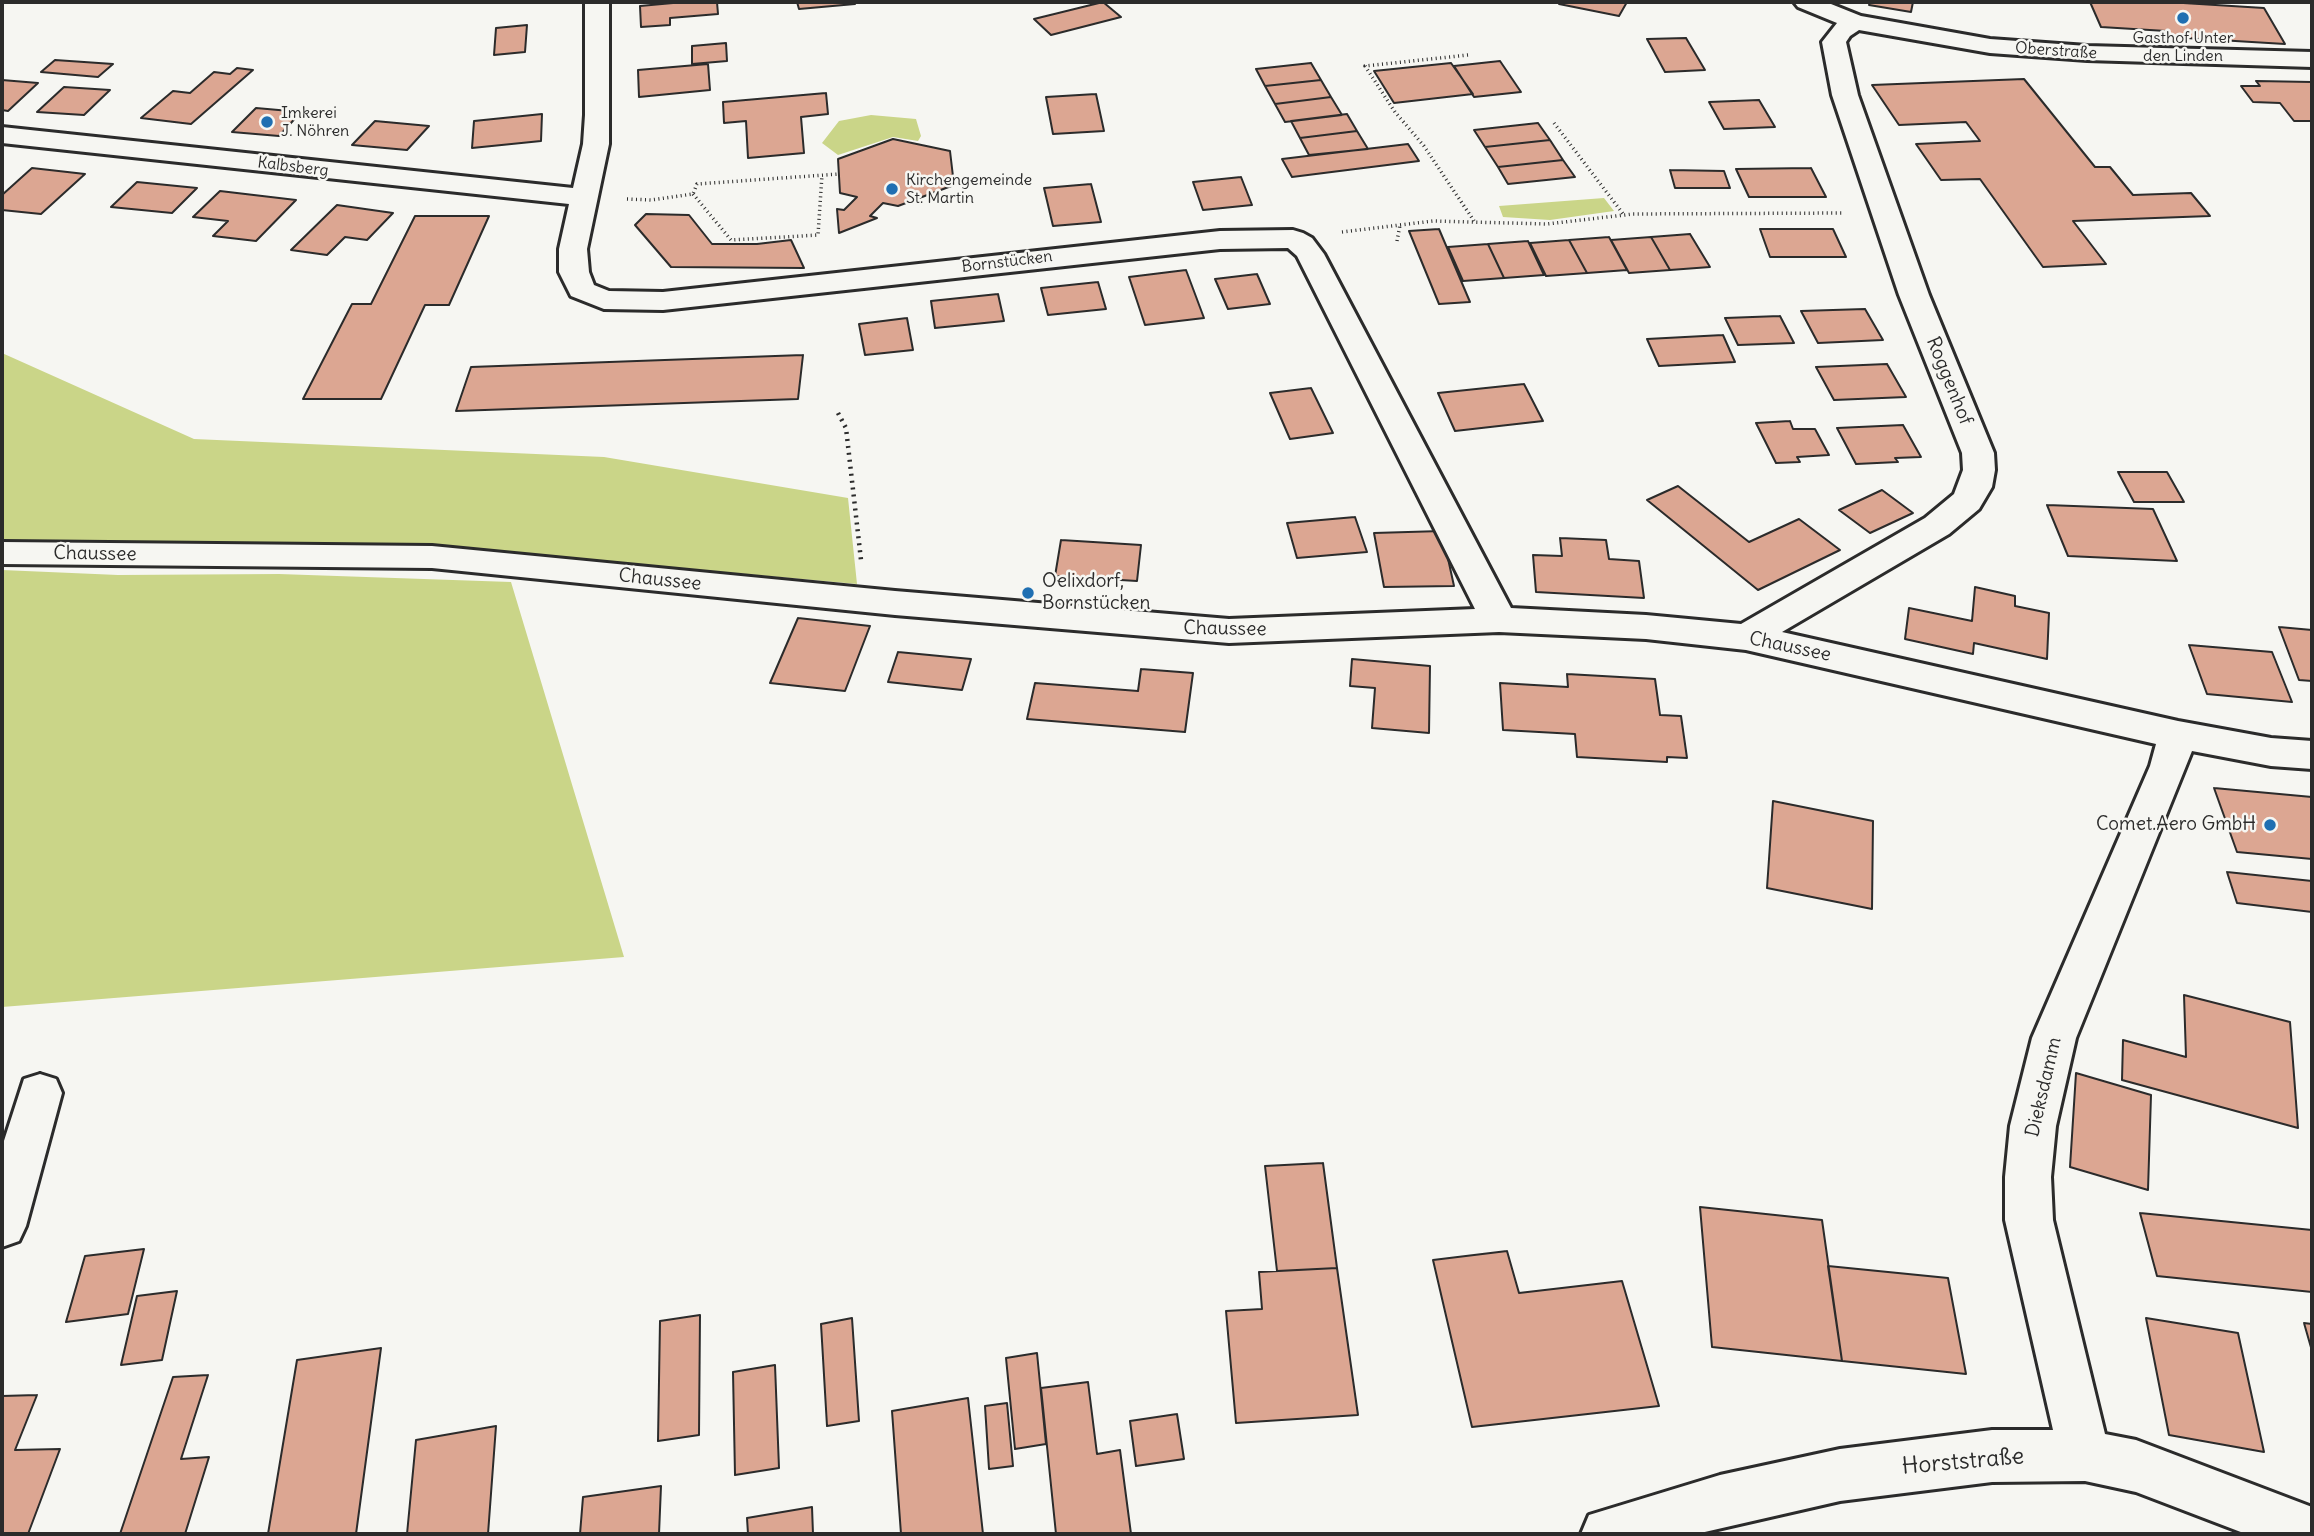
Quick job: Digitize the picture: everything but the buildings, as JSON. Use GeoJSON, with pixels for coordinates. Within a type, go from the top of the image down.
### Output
{"type":"FeatureCollection","features":[{"type":"Feature","properties":{"kind":"street","name":"Bornstücken"},"geometry":{"type":"LineString","coordinates":[[597,2],[596,144],[573,249],[574,272],[581,290],[604,300],[627,302],[723,295],[1220,240],[1293,239]]}},
{"type":"Feature","properties":{"kind":"street","name":"Oberstraße"},"geometry":{"type":"LineString","coordinates":[[1806,2],[1855,22],[1945,40],[2029,49],[2199,58],[2312,59]]}},
{"type":"Feature","properties":{"kind":"street","name":"Roggenhof"},"geometry":{"type":"LineString","coordinates":[[1746,637],[1937,526],[1966,501],[1975,487],[1979,470],[1978,453],[1914,295],[1844,95],[1834,42],[1841,31],[1855,22]]}},
{"type":"Feature","properties":{"kind":"street","name":"Kalbsberg"},"geometry":{"type":"LineString","coordinates":[[2,135],[584,197]]}},
{"type":"Feature","properties":{"kind":"street"},"geometry":{"type":"LineString","coordinates":[[1293,239],[1303,244],[1310,254],[1499,620]]}},
{"type":"Feature","properties":{"kind":"street","name":"Chaussee"},"geometry":{"type":"LineString","coordinates":[[2,553],[432,557],[895,603],[1229,631],[1499,620],[1633,626],[1746,637],[2178,735],[2272,752],[2312,755]]}},
{"type":"Feature","properties":{"kind":"street","name":"Dieksdamm"},"geometry":{"type":"LineString","coordinates":[[2085,1455],[2029,1220],[2028,1177],[2033,1126],[2054,1038],[2164,778],[2178,735]]}},
{"type":"Feature","properties":{"kind":"street"},"geometry":{"type":"LineString","coordinates":[[2,1226],[40,1093]]}},
{"type":"Feature","properties":{"kind":"street","name":"Horststraße"},"geometry":{"type":"LineString","coordinates":[[1608,1534],[1720,1501],[1840,1475],[1992,1456],[2085,1455],[2136,1466],[2312,1533]]}},
{"type":"Feature","properties":{"kind":"path"},"geometry":{"type":"LineString","coordinates":[[1468,55],[1365,66],[1395,112],[1424,146],[1474,222]]}},
{"type":"Feature","properties":{"kind":"path"},"geometry":{"type":"LineString","coordinates":[[1554,123],[1625,215]]}},
{"type":"Feature","properties":{"kind":"path"},"geometry":{"type":"LineString","coordinates":[[693,194],[697,184],[839,174]]}},
{"type":"Feature","properties":{"kind":"path"},"geometry":{"type":"LineString","coordinates":[[693,194],[731,240],[818,235],[822,175]]}},
{"type":"Feature","properties":{"kind":"path"},"geometry":{"type":"LineString","coordinates":[[584,197],[651,200],[693,194]]}},
{"type":"Feature","properties":{"kind":"path"},"geometry":{"type":"LineString","coordinates":[[1293,239],[1433,221],[1547,224],[1625,215],[1886,213]]}},
{"type":"Feature","properties":{"kind":"path"},"geometry":{"type":"LineString","coordinates":[[1397,242],[1400,225]]}},
{"type":"Feature","properties":{"kind":"path"},"geometry":{"type":"LineString","coordinates":[[838,413],[846,428],[864,589],[898,593],[895,603]]}},
{"type":"Feature","properties":{"kind":"green space"},"geometry":{"type":"Polygon","coordinates":[[[871,115],[916,119],[921,136],[918,141],[893,137],[838,155],[822,143],[839,121],[871,115]]]}},
{"type":"Feature","properties":{"kind":"green space"},"geometry":{"type":"Polygon","coordinates":[[[1604,198],[1614,211],[1550,220],[1503,217],[1499,206],[1604,198]]]}},
{"type":"Feature","properties":{"kind":"green space"},"geometry":{"type":"Polygon","coordinates":[[[2,353],[194,439],[604,457],[848,498],[857,584],[432,546],[2,542],[2,353]]]}},
{"type":"Feature","properties":{"kind":"green space"},"geometry":{"type":"Polygon","coordinates":[[[2,570],[118,575],[279,574],[511,582],[624,957],[2,1007],[2,570]]]}},
{"type":"Feature","properties":{"kind":"place","name":"Gasthof Unter den Linden"},"geometry":{"type":"Point","coordinates":[2183,18]}},
{"type":"Feature","properties":{"kind":"place","name":"Imkerei J. Nöhren"},"geometry":{"type":"Point","coordinates":[267,122]}},
{"type":"Feature","properties":{"kind":"place","name":"Kirchengemeinde St. Martin"},"geometry":{"type":"Point","coordinates":[892,189]}},
{"type":"Feature","properties":{"kind":"place","name":"Oelixdorf, Bornstücken"},"geometry":{"type":"Point","coordinates":[1028,593]}},
{"type":"Feature","properties":{"kind":"place","name":"Comet.Aero GmbH"},"geometry":{"type":"Point","coordinates":[2270,825]}}]}
